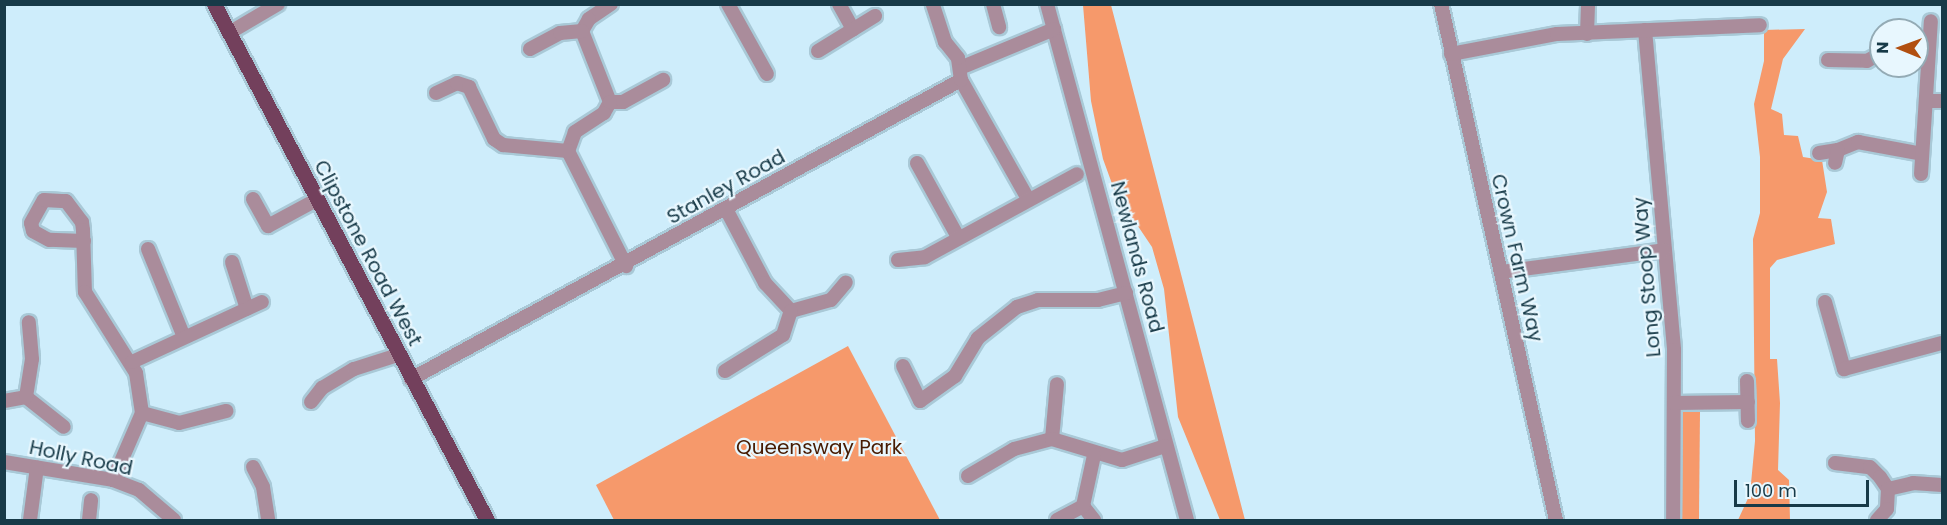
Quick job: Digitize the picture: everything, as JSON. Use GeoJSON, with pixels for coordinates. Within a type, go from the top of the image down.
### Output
{"type":"FeatureCollection","features":[{"type":"Feature","properties":{"kind":"main road","name":"Clipstone Road West"},"geometry":{"type":"LineString","coordinates":[[214,4],[487,520]]}},
{"type":"Feature","properties":{"kind":"street"},"geometry":{"type":"LineString","coordinates":[[229,33],[278,4]]}},
{"type":"Feature","properties":{"kind":"street"},"geometry":{"type":"LineString","coordinates":[[582,31],[589,19],[611,4]]}},
{"type":"Feature","properties":{"kind":"street"},"geometry":{"type":"LineString","coordinates":[[728,4],[767,74]]}},
{"type":"Feature","properties":{"kind":"street"},"geometry":{"type":"LineString","coordinates":[[839,4],[853,29]]}},
{"type":"Feature","properties":{"kind":"street"},"geometry":{"type":"LineString","coordinates":[[933,4],[960,74],[1028,199]]}},
{"type":"Feature","properties":{"kind":"street"},"geometry":{"type":"LineString","coordinates":[[993,4],[999,27]]}},
{"type":"Feature","properties":{"kind":"street","name":"Newlands Road"},"geometry":{"type":"LineString","coordinates":[[1047,4],[1165,446],[1187,520]]}},
{"type":"Feature","properties":{"kind":"street","name":"Crown Farm Way"},"geometry":{"type":"LineString","coordinates":[[1441,4],[1556,520]]}},
{"type":"Feature","properties":{"kind":"street"},"geometry":{"type":"LineString","coordinates":[[1587,34],[1588,4]]}},
{"type":"Feature","properties":{"kind":"street"},"geometry":{"type":"LineString","coordinates":[[818,51],[875,16]]}},
{"type":"Feature","properties":{"kind":"street"},"geometry":{"type":"LineString","coordinates":[[1929,26],[1931,21]]}},
{"type":"Feature","properties":{"kind":"street"},"geometry":{"type":"LineString","coordinates":[[1451,54],[1522,38],[1760,25]]}},
{"type":"Feature","properties":{"kind":"street","name":"Stanley Road"},"geometry":{"type":"LineString","coordinates":[[411,380],[626,266],[960,74],[1054,29]]}},
{"type":"Feature","properties":{"kind":"street","name":"Long Stoop Way"},"geometry":{"type":"LineString","coordinates":[[1645,30],[1665,249],[1674,403],[1673,520]]}},
{"type":"Feature","properties":{"kind":"street"},"geometry":{"type":"LineString","coordinates":[[530,49],[560,33],[582,31]]}},
{"type":"Feature","properties":{"kind":"street"},"geometry":{"type":"LineString","coordinates":[[582,31],[610,102]]}},
{"type":"Feature","properties":{"kind":"street"},"geometry":{"type":"LineString","coordinates":[[1824,60],[1869,60]]}},
{"type":"Feature","properties":{"kind":"street"},"geometry":{"type":"LineString","coordinates":[[1921,174],[1927,101],[1925,78]]}},
{"type":"Feature","properties":{"kind":"street"},"geometry":{"type":"LineString","coordinates":[[610,102],[623,102],[663,80]]}},
{"type":"Feature","properties":{"kind":"street"},"geometry":{"type":"LineString","coordinates":[[436,93],[457,83],[469,87],[494,138],[503,145],[568,151]]}},
{"type":"Feature","properties":{"kind":"street"},"geometry":{"type":"LineString","coordinates":[[1927,101],[1942,101]]}},
{"type":"Feature","properties":{"kind":"street"},"geometry":{"type":"LineString","coordinates":[[610,102],[604,113],[575,132],[568,151],[626,266]]}},
{"type":"Feature","properties":{"kind":"street"},"geometry":{"type":"LineString","coordinates":[[1819,153],[1837,157],[1858,142],[1923,154]]}},
{"type":"Feature","properties":{"kind":"street"},"geometry":{"type":"LineString","coordinates":[[917,163],[958,237]]}},
{"type":"Feature","properties":{"kind":"street"},"geometry":{"type":"LineString","coordinates":[[898,260],[925,257],[1077,174]]}},
{"type":"Feature","properties":{"kind":"street"},"geometry":{"type":"LineString","coordinates":[[253,199],[268,226],[316,200]]}},
{"type":"Feature","properties":{"kind":"street"},"geometry":{"type":"LineString","coordinates":[[726,209],[765,282],[791,311]]}},
{"type":"Feature","properties":{"kind":"street"},"geometry":{"type":"LineString","coordinates":[[84,241],[85,292],[132,362],[142,413],[113,480]]}},
{"type":"Feature","properties":{"kind":"street"},"geometry":{"type":"LineString","coordinates":[[148,249],[184,337]]}},
{"type":"Feature","properties":{"kind":"street"},"geometry":{"type":"LineString","coordinates":[[1501,272],[1665,249]]}},
{"type":"Feature","properties":{"kind":"street"},"geometry":{"type":"LineString","coordinates":[[232,262],[247,309]]}},
{"type":"Feature","properties":{"kind":"street"},"geometry":{"type":"LineString","coordinates":[[791,311],[831,300],[846,282]]}},
{"type":"Feature","properties":{"kind":"street"},"geometry":{"type":"LineString","coordinates":[[903,366],[920,401],[955,376],[978,338],[1017,307],[1038,300],[1098,300],[1126,293]]}},
{"type":"Feature","properties":{"kind":"street"},"geometry":{"type":"LineString","coordinates":[[132,362],[262,302]]}},
{"type":"Feature","properties":{"kind":"street"},"geometry":{"type":"LineString","coordinates":[[1825,302],[1844,369],[1942,343]]}},
{"type":"Feature","properties":{"kind":"street"},"geometry":{"type":"LineString","coordinates":[[725,371],[783,335],[791,311]]}},
{"type":"Feature","properties":{"kind":"street"},"geometry":{"type":"LineString","coordinates":[[26,397],[33,359],[29,322]]}},
{"type":"Feature","properties":{"kind":"street"},"geometry":{"type":"LineString","coordinates":[[311,402],[328,384],[398,355]]}},
{"type":"Feature","properties":{"kind":"street"},"geometry":{"type":"LineString","coordinates":[[1747,381],[1748,421]]}},
{"type":"Feature","properties":{"kind":"street"},"geometry":{"type":"LineString","coordinates":[[1052,439],[1057,384]]}},
{"type":"Feature","properties":{"kind":"street"},"geometry":{"type":"LineString","coordinates":[[4,401],[26,397],[64,427]]}},
{"type":"Feature","properties":{"kind":"street"},"geometry":{"type":"LineString","coordinates":[[1674,403],[1748,402]]}},
{"type":"Feature","properties":{"kind":"street"},"geometry":{"type":"LineString","coordinates":[[142,413],[179,423],[226,411]]}},
{"type":"Feature","properties":{"kind":"street"},"geometry":{"type":"LineString","coordinates":[[968,476],[1014,448],[1052,439],[1094,455],[1122,460],[1165,446]]}},
{"type":"Feature","properties":{"kind":"street"},"geometry":{"type":"LineString","coordinates":[[1057,520],[1083,506],[1094,455]]}},
{"type":"Feature","properties":{"kind":"street","name":"Holly Road"},"geometry":{"type":"LineString","coordinates":[[4,462],[113,480],[139,490],[174,520]]}},
{"type":"Feature","properties":{"kind":"street"},"geometry":{"type":"LineString","coordinates":[[1835,463],[1870,467],[1888,489],[1887,509],[1877,520]]}},
{"type":"Feature","properties":{"kind":"street"},"geometry":{"type":"LineString","coordinates":[[30,520],[38,467]]}},
{"type":"Feature","properties":{"kind":"street"},"geometry":{"type":"LineString","coordinates":[[254,467],[263,487],[268,520]]}},
{"type":"Feature","properties":{"kind":"street"},"geometry":{"type":"LineString","coordinates":[[1888,489],[1913,483],[1942,485]]}},
{"type":"Feature","properties":{"kind":"street"},"geometry":{"type":"LineString","coordinates":[[89,520],[92,500]]}},
{"type":"Feature","properties":{"kind":"street"},"geometry":{"type":"LineString","coordinates":[[1083,506],[1094,520]]}},
{"type":"Feature","properties":{"kind":"green space"},"geometry":{"type":"Polygon","coordinates":[[[1083,5],[1111,5],[1245,520],[1220,520],[1178,417],[1164,289],[1152,247],[1115,192],[1103,159],[1091,101],[1083,5]]]}},
{"type":"Feature","properties":{"kind":"green space"},"geometry":{"type":"Polygon","coordinates":[[[1805,29],[1783,59],[1771,109],[1782,114],[1784,135],[1798,136],[1803,157],[1822,160],[1827,192],[1818,218],[1831,219],[1835,244],[1777,260],[1770,268],[1770,359],[1777,359],[1780,403],[1778,470],[1789,480],[1790,520],[1738,520],[1750,494],[1755,441],[1753,239],[1760,213],[1760,157],[1754,104],[1764,61],[1764,30],[1805,29]]]}},
{"type":"Feature","properties":{"kind":"green space","name":"Queensway Park"},"geometry":{"type":"Polygon","coordinates":[[[848,346],[940,520],[614,520],[596,485],[848,346]]]}},
{"type":"Feature","properties":{"kind":"green space"},"geometry":{"type":"Polygon","coordinates":[[[1700,411],[1699,520],[1678,520],[1679,412],[1700,411]]]}}]}
